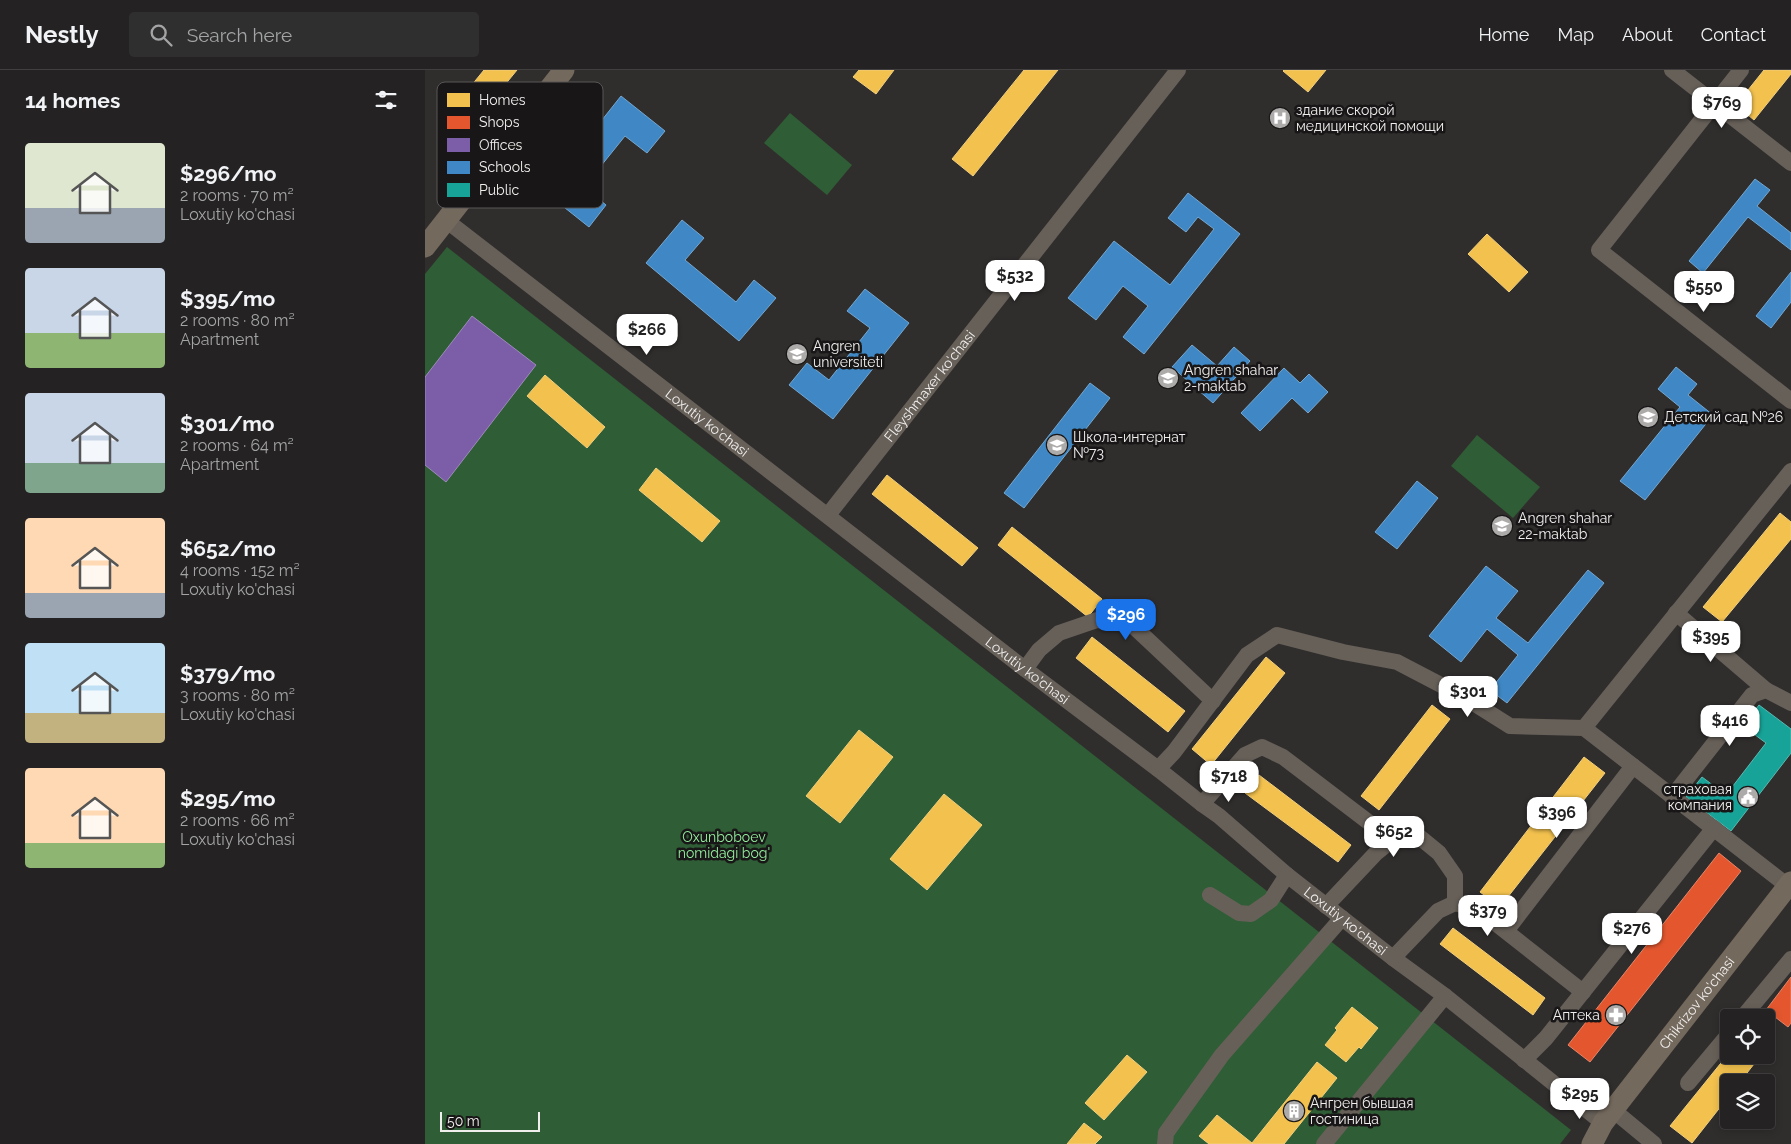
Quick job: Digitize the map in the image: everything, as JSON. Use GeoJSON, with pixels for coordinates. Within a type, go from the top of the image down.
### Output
{"type":"FeatureCollection","features":[{"type":"Feature","properties":{"kind":"main road"},"geometry":{"type":"LineString","coordinates":[[555,82],[564,70]]}},
{"type":"Feature","properties":{"kind":"main road"},"geometry":{"type":"LineString","coordinates":[[425,248],[457,208]]}},
{"type":"Feature","properties":{"kind":"main road","name":"Chikrizov ko'chasi"},"geometry":{"type":"LineString","coordinates":[[1582,1144],[1608,1117],[1790,884]]}},
{"type":"Feature","properties":{"kind":"main road","name":"Chikrizov ko'chasi"},"geometry":{"type":"LineString","coordinates":[[1592,1144],[1608,1117]]}},
{"type":"Feature","properties":{"kind":"street","name":"Fleyshmaxer ko'chasi"},"geometry":{"type":"LineString","coordinates":[[828,515],[1178,70]]}},
{"type":"Feature","properties":{"kind":"street"},"geometry":{"type":"LineString","coordinates":[[1671,70],[1791,163]]}},
{"type":"Feature","properties":{"kind":"street"},"geometry":{"type":"LineString","coordinates":[[1741,70],[1599,250],[1791,401]]}},
{"type":"Feature","properties":{"kind":"street","name":"Loxutiy ko'chasi"},"geometry":{"type":"LineString","coordinates":[[447,221],[1025,669],[1219,816],[1287,875],[1445,996],[1524,1060],[1608,1117],[1654,1144]]}},
{"type":"Feature","properties":{"kind":"street"},"geometry":{"type":"LineString","coordinates":[[1584,728],[1791,471]]}},
{"type":"Feature","properties":{"kind":"street"},"geometry":{"type":"LineString","coordinates":[[1676,613],[1766,690],[1791,703]]}},
{"type":"Feature","properties":{"kind":"street"},"geometry":{"type":"LineString","coordinates":[[1025,669],[1039,650],[1059,633],[1097,620],[1131,624],[1213,701]]}},
{"type":"Feature","properties":{"kind":"street"},"geometry":{"type":"LineString","coordinates":[[1158,769],[1175,752],[1247,655],[1277,635],[1343,652],[1397,662],[1464,697],[1509,726],[1584,728],[1672,797],[1790,884]]}},
{"type":"Feature","properties":{"kind":"street"},"geometry":{"type":"LineString","coordinates":[[1672,797],[1752,695],[1766,690]]}},
{"type":"Feature","properties":{"kind":"street"},"geometry":{"type":"LineString","coordinates":[[1202,804],[1245,755],[1262,747],[1283,757],[1392,840]]}},
{"type":"Feature","properties":{"kind":"street"},"geometry":{"type":"LineString","coordinates":[[1506,931],[1633,766]]}},
{"type":"Feature","properties":{"kind":"street"},"geometry":{"type":"LineString","coordinates":[[1524,1060],[1546,1038],[1714,828]]}},
{"type":"Feature","properties":{"kind":"street"},"geometry":{"type":"LineString","coordinates":[[1327,906],[1376,853],[1392,840],[1417,835],[1439,853],[1455,876],[1455,903]]}},
{"type":"Feature","properties":{"kind":"street"},"geometry":{"type":"LineString","coordinates":[[1210,895],[1239,913],[1251,914],[1271,900],[1287,875]]}},
{"type":"Feature","properties":{"kind":"street"},"geometry":{"type":"LineString","coordinates":[[1393,958],[1438,911],[1455,903],[1480,911],[1583,992]]}},
{"type":"Feature","properties":{"kind":"street"},"geometry":{"type":"LineString","coordinates":[[1165,1144],[1166,1133],[1222,1055],[1342,918]]}},
{"type":"Feature","properties":{"kind":"street"},"geometry":{"type":"LineString","coordinates":[[1749,1009],[1791,959]]}},
{"type":"Feature","properties":{"kind":"street"},"geometry":{"type":"LineString","coordinates":[[1324,1144],[1445,996]]}},
{"type":"Feature","properties":{"kind":"street"},"geometry":{"type":"LineString","coordinates":[[1688,1083],[1720,1045]]}},
{"type":"Feature","properties":{"kind":"green space"},"geometry":{"type":"Polygon","coordinates":[[[790,113],[852,165],[827,195],[764,143],[790,113]]]}},
{"type":"Feature","properties":{"kind":"green space","name":"Oxunboboev nomidagi bog'"},"geometry":{"type":"Polygon","coordinates":[[[447,247],[1571,1130],[1560,1144],[425,1144],[425,274],[447,247]]]}},
{"type":"Feature","properties":{"kind":"green space"},"geometry":{"type":"Polygon","coordinates":[[[1477,435],[1540,487],[1513,518],[1451,466],[1477,435]]]}},
{"type":"Feature","properties":{"kind":"building: Homes"},"geometry":{"type":"Polygon","coordinates":[[[484,70],[517,70],[507,82],[474,82],[484,70]]]}},
{"type":"Feature","properties":{"kind":"building: Homes"},"geometry":{"type":"Polygon","coordinates":[[[859,70],[894,70],[876,94],[853,77],[859,70]]]}},
{"type":"Feature","properties":{"kind":"building: Homes"},"geometry":{"type":"Polygon","coordinates":[[[1024,70],[1058,70],[973,176],[952,159],[1024,70]]]}},
{"type":"Feature","properties":{"kind":"building: Homes"},"geometry":{"type":"Polygon","coordinates":[[[1284,70],[1326,70],[1308,92],[1284,70]]]}},
{"type":"Feature","properties":{"kind":"building: Homes"},"geometry":{"type":"Polygon","coordinates":[[[1764,70],[1791,70],[1791,74],[1754,120],[1736,105],[1764,70]]]}},
{"type":"Feature","properties":{"kind":"building: Homes"},"geometry":{"type":"Polygon","coordinates":[[[1487,234],[1528,272],[1509,292],[1468,254],[1487,234]]]}},
{"type":"Feature","properties":{"kind":"building: Homes"},"geometry":{"type":"Polygon","coordinates":[[[545,375],[605,427],[587,448],[527,396],[545,375]]]}},
{"type":"Feature","properties":{"kind":"building: Homes"},"geometry":{"type":"Polygon","coordinates":[[[656,468],[720,521],[702,542],[639,490],[656,468]]]}},
{"type":"Feature","properties":{"kind":"building: Homes"},"geometry":{"type":"Polygon","coordinates":[[[887,475],[978,548],[962,566],[872,494],[887,475]]]}},
{"type":"Feature","properties":{"kind":"building: Homes"},"geometry":{"type":"Polygon","coordinates":[[[1780,513],[1791,522],[1791,539],[1722,622],[1703,607],[1780,513]]]}},
{"type":"Feature","properties":{"kind":"building: Homes"},"geometry":{"type":"Polygon","coordinates":[[[1012,527],[1102,599],[1088,617],[998,545],[1012,527]]]}},
{"type":"Feature","properties":{"kind":"building: Homes"},"geometry":{"type":"Polygon","coordinates":[[[1092,637],[1185,711],[1168,732],[1076,658],[1092,637]]]}},
{"type":"Feature","properties":{"kind":"building: Homes"},"geometry":{"type":"Polygon","coordinates":[[[1266,657],[1285,673],[1211,765],[1192,749],[1266,657]]]}},
{"type":"Feature","properties":{"kind":"building: Homes"},"geometry":{"type":"Polygon","coordinates":[[[1432,705],[1450,719],[1379,810],[1361,796],[1432,705]]]}},
{"type":"Feature","properties":{"kind":"building: Homes"},"geometry":{"type":"Polygon","coordinates":[[[859,730],[893,757],[840,823],[806,796],[859,730]]]}},
{"type":"Feature","properties":{"kind":"building: Homes"},"geometry":{"type":"Polygon","coordinates":[[[1584,757],[1605,773],[1500,907],[1480,892],[1584,757]]]}},
{"type":"Feature","properties":{"kind":"building: Homes"},"geometry":{"type":"Polygon","coordinates":[[[1259,775],[1351,845],[1338,862],[1245,793],[1259,775]]]}},
{"type":"Feature","properties":{"kind":"building: Homes"},"geometry":{"type":"Polygon","coordinates":[[[944,794],[982,825],[927,890],[890,859],[944,794]]]}},
{"type":"Feature","properties":{"kind":"building: Homes"},"geometry":{"type":"Polygon","coordinates":[[[1453,928],[1545,998],[1533,1015],[1440,944],[1453,928]]]}},
{"type":"Feature","properties":{"kind":"building: Homes"},"geometry":{"type":"Polygon","coordinates":[[[1352,1007],[1378,1028],[1361,1049],[1359,1047],[1346,1062],[1325,1045],[1337,1030],[1335,1028],[1352,1007]]]}},
{"type":"Feature","properties":{"kind":"building: Homes"},"geometry":{"type":"Polygon","coordinates":[[[1127,1055],[1147,1072],[1104,1120],[1085,1103],[1127,1055]]]}},
{"type":"Feature","properties":{"kind":"building: Homes","name":"Ангрен бывшая гостиница"},"geometry":{"type":"Polygon","coordinates":[[[1317,1062],[1337,1078],[1284,1144],[1253,1144],[1252,1143],[1317,1062]]]}},
{"type":"Feature","properties":{"kind":"building: Homes"},"geometry":{"type":"Polygon","coordinates":[[[1720,1064],[1754,1064],[1746,1074],[1720,1074],[1720,1107],[1692,1143],[1670,1126],[1720,1064]]]}},
{"type":"Feature","properties":{"kind":"building: Homes"},"geometry":{"type":"Polygon","coordinates":[[[1217,1115],[1253,1144],[1209,1144],[1199,1136],[1217,1115]]]}},
{"type":"Feature","properties":{"kind":"building: Homes"},"geometry":{"type":"Polygon","coordinates":[[[1084,1123],[1102,1137],[1095,1144],[1067,1144],[1084,1123]]]}},
{"type":"Feature","properties":{"kind":"building: Shops"},"geometry":{"type":"Polygon","coordinates":[[[1719,853],[1741,871],[1590,1062],[1568,1045],[1719,853]]]}},
{"type":"Feature","properties":{"kind":"building: Shops"},"geometry":{"type":"Polygon","coordinates":[[[1791,977],[1791,1023],[1788,1027],[1775,1017],[1775,1009],[1767,1009],[1791,977]]]}},
{"type":"Feature","properties":{"kind":"building: Offices"},"geometry":{"type":"Polygon","coordinates":[[[472,316],[536,365],[446,482],[425,465],[425,377],[472,316]]]}},
{"type":"Feature","properties":{"kind":"building: Schools"},"geometry":{"type":"Polygon","coordinates":[[[621,96],[665,131],[647,153],[625,136],[603,163],[603,119],[621,96]]]}},
{"type":"Feature","properties":{"kind":"building: Schools"},"geometry":{"type":"Polygon","coordinates":[[[1755,179],[1770,190],[1757,206],[1791,233],[1791,250],[1748,217],[1703,273],[1689,261],[1755,179]]]}},
{"type":"Feature","properties":{"kind":"building: Schools"},"geometry":{"type":"Polygon","coordinates":[[[1188,193],[1240,234],[1144,354],[1123,337],[1148,306],[1123,286],[1096,320],[1068,298],[1114,241],[1170,285],[1214,229],[1198,217],[1186,232],[1168,218],[1188,193]]]}},
{"type":"Feature","properties":{"kind":"building: Schools"},"geometry":{"type":"Polygon","coordinates":[[[603,203],[606,205],[589,227],[565,208],[603,208],[603,203]]]}},
{"type":"Feature","properties":{"kind":"building: Schools"},"geometry":{"type":"Polygon","coordinates":[[[682,220],[704,238],[685,260],[736,302],[754,280],[776,298],[739,341],[646,263],[682,220]]]}},
{"type":"Feature","properties":{"kind":"building: Schools"},"geometry":{"type":"Polygon","coordinates":[[[1791,272],[1791,302],[1771,328],[1756,316],[1791,272]]]}},
{"type":"Feature","properties":{"kind":"building: Schools"},"geometry":{"type":"Polygon","coordinates":[[[865,289],[909,323],[833,419],[789,385],[807,363],[829,380],[870,328],[847,311],[865,289]]]}},
{"type":"Feature","properties":{"kind":"building: Schools"},"geometry":{"type":"Polygon","coordinates":[[[1192,345],[1217,366],[1234,347],[1250,361],[1213,403],[1172,367],[1192,345]]]}},
{"type":"Feature","properties":{"kind":"building: Schools"},"geometry":{"type":"Polygon","coordinates":[[[1676,367],[1697,384],[1688,395],[1713,415],[1645,500],[1620,481],[1680,407],[1658,389],[1676,367]]]}},
{"type":"Feature","properties":{"kind":"building: Schools"},"geometry":{"type":"Polygon","coordinates":[[[1284,368],[1300,383],[1309,374],[1328,392],[1308,413],[1292,398],[1260,431],[1241,413],[1284,368]]]}},
{"type":"Feature","properties":{"kind":"building: Schools","name":"Школа-интернат №73"},"geometry":{"type":"Polygon","coordinates":[[[1090,383],[1110,398],[1024,508],[1004,493],[1090,383]]]}},
{"type":"Feature","properties":{"kind":"building: Schools"},"geometry":{"type":"Polygon","coordinates":[[[1417,481],[1438,498],[1397,549],[1375,532],[1417,481]]]}},
{"type":"Feature","properties":{"kind":"building: Schools"},"geometry":{"type":"Polygon","coordinates":[[[1486,566],[1518,591],[1496,618],[1528,643],[1588,570],[1604,583],[1507,703],[1490,690],[1518,655],[1487,629],[1461,662],[1429,636],[1486,566]]]}},
{"type":"Feature","properties":{"kind":"building: Public"},"geometry":{"type":"Polygon","coordinates":[[[1759,705],[1791,729],[1791,753],[1731,831],[1686,797],[1702,777],[1726,795],[1766,743],[1743,726],[1759,705]]]}},
{"type":"Feature","properties":{"kind":"place","name":"здание скорой медицинской помощи"},"geometry":{"type":"Point","coordinates":[1280,118]}},
{"type":"Feature","properties":{"kind":"place","name":"Angren universiteti"},"geometry":{"type":"Point","coordinates":[797,354]}},
{"type":"Feature","properties":{"kind":"place","name":"Angren shahar 2-maktab"},"geometry":{"type":"Point","coordinates":[1168,378]}},
{"type":"Feature","properties":{"kind":"place","name":"Детский сад №26"},"geometry":{"type":"Point","coordinates":[1648,417]}},
{"type":"Feature","properties":{"kind":"place","name":"Школа-интернат №73"},"geometry":{"type":"Point","coordinates":[1057,445]}},
{"type":"Feature","properties":{"kind":"place","name":"Angren shahar 22-maktab"},"geometry":{"type":"Point","coordinates":[1502,526]}},
{"type":"Feature","properties":{"kind":"place","name":"страховая компания"},"geometry":{"type":"Point","coordinates":[1748,797]}},
{"type":"Feature","properties":{"kind":"place","name":"Аптека"},"geometry":{"type":"Point","coordinates":[1616,1015]}},
{"type":"Feature","properties":{"kind":"place","name":"Ангрен бывшая гостиница"},"geometry":{"type":"Point","coordinates":[1294,1111]}}]}
